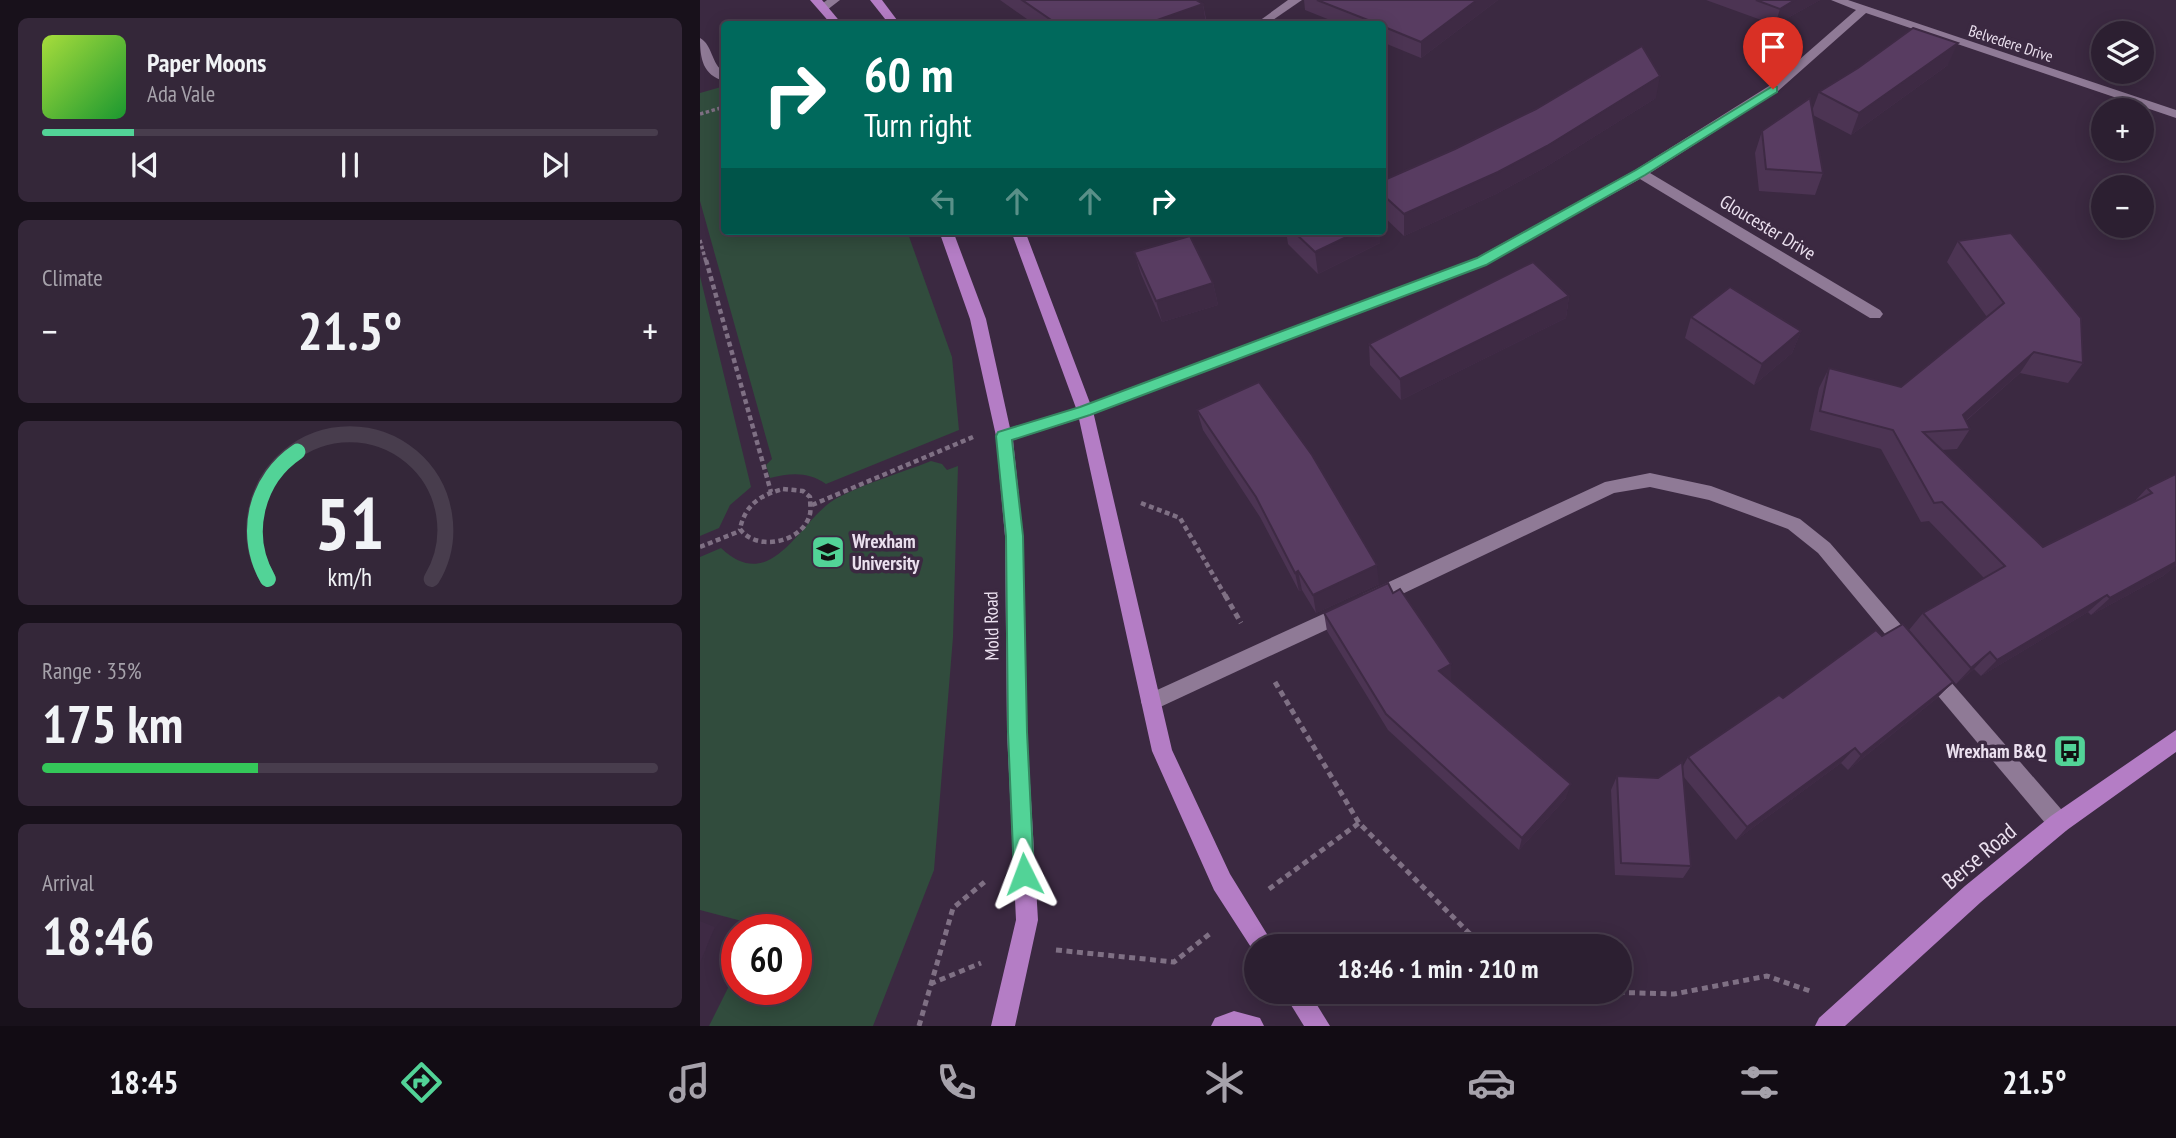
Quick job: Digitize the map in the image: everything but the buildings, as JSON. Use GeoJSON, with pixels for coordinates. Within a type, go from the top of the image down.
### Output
{"type":"FeatureCollection","features":[{"type":"Feature","properties":{"kind":"main road"},"geometry":{"type":"LineString","coordinates":[[876,0],[893,21]]}},
{"type":"Feature","properties":{"kind":"main road"},"geometry":{"type":"LineString","coordinates":[[820,4],[834,21]]}},
{"type":"Feature","properties":{"kind":"main road","name":"Mold Road"},"geometry":{"type":"LineString","coordinates":[[947,235],[978,319],[1004,436],[1014,536],[1017,732],[1027,920],[1003,1026]]}},
{"type":"Feature","properties":{"kind":"main road"},"geometry":{"type":"LineString","coordinates":[[1019,235],[1085,411],[1162,751],[1222,882],[1256,934]]}},
{"type":"Feature","properties":{"kind":"main road"},"geometry":{"type":"LineString","coordinates":[[1004,436],[1085,411]]}},
{"type":"Feature","properties":{"kind":"main road","name":"Berse Road"},"geometry":{"type":"LineString","coordinates":[[1827,1026],[1973,894],[2059,824],[2176,740]]}},
{"type":"Feature","properties":{"kind":"main road"},"geometry":{"type":"LineString","coordinates":[[1303,1004],[1318,1026]]}},
{"type":"Feature","properties":{"kind":"main road"},"geometry":{"type":"LineString","coordinates":[[1223,1026],[1234,1023],[1252,1026]]}},
{"type":"Feature","properties":{"kind":"street"},"geometry":{"type":"LineString","coordinates":[[820,4],[834,0]]}},
{"type":"Feature","properties":{"kind":"street"},"geometry":{"type":"LineString","coordinates":[[1264,21],[1296,0]]}},
{"type":"Feature","properties":{"kind":"street","name":"Belvedere Drive"},"geometry":{"type":"LineString","coordinates":[[1837,0],[2176,114]]}},
{"type":"Feature","properties":{"kind":"street"},"geometry":{"type":"LineString","coordinates":[[1085,411],[1481,261],[1640,173],[1773,89],[1863,10]]}},
{"type":"Feature","properties":{"kind":"street"},"geometry":{"type":"LineString","coordinates":[[700,42],[711,69],[721,75]]}},
{"type":"Feature","properties":{"kind":"street","name":"Gloucester Drive"},"geometry":{"type":"LineString","coordinates":[[1640,173],[1875,314]]}},
{"type":"Feature","properties":{"kind":"street"},"geometry":{"type":"LineString","coordinates":[[1152,702],[1611,487],[1650,480],[1711,493],[1794,524],[1824,548],[2059,824]]}},
{"type":"Feature","properties":{"kind":"path"},"geometry":{"type":"LineString","coordinates":[[700,114],[721,108]]}},
{"type":"Feature","properties":{"kind":"path"},"geometry":{"type":"LineString","coordinates":[[700,240],[771,492]]}},
{"type":"Feature","properties":{"kind":"path"},"geometry":{"type":"LineString","coordinates":[[812,505],[971,438]]}},
{"type":"Feature","properties":{"kind":"path"},"geometry":{"type":"LineString","coordinates":[[783,489],[803,491],[810,497],[811,514],[798,531],[775,543],[752,542],[740,531],[740,522],[750,505],[771,492],[783,489]]}},
{"type":"Feature","properties":{"kind":"path"},"geometry":{"type":"LineString","coordinates":[[1180,518],[1359,823],[1471,934]]}},
{"type":"Feature","properties":{"kind":"path"},"geometry":{"type":"LineString","coordinates":[[700,547],[740,531]]}},
{"type":"Feature","properties":{"kind":"path"},"geometry":{"type":"LineString","coordinates":[[1281,880],[1359,823]]}},
{"type":"Feature","properties":{"kind":"path"},"geometry":{"type":"LineString","coordinates":[[919,1026],[953,908]]}},
{"type":"Feature","properties":{"kind":"path"},"geometry":{"type":"LineString","coordinates":[[930,984],[1021,947],[1174,962],[1240,910]]}},
{"type":"Feature","properties":{"kind":"path"},"geometry":{"type":"LineString","coordinates":[[1632,993],[1674,994],[1767,976]]}},
{"type":"Feature","properties":{"kind":"green space"},"geometry":{"type":"Polygon","coordinates":[[[721,87],[721,235],[908,235],[952,357],[959,430],[826,484],[799,474],[770,478],[766,465],[772,459],[700,201],[700,93],[721,87]]]}},
{"type":"Feature","properties":{"kind":"green space"},"geometry":{"type":"Polygon","coordinates":[[[700,276],[751,487],[730,505],[719,528],[700,536],[700,276]]]}},
{"type":"Feature","properties":{"kind":"green space"},"geometry":{"type":"Polygon","coordinates":[[[931,461],[942,464],[947,470],[958,466],[953,637],[934,870],[873,1026],[709,1026],[721,1002],[721,1005],[812,1005],[812,914],[721,916],[700,910],[700,557],[721,548],[740,561],[756,564],[772,559],[786,548],[825,506],[873,482],[931,461]]]}},
{"type":"Feature","properties":{"kind":"place","name":"Wrexham University"},"geometry":{"type":"Point","coordinates":[828,552]}},
{"type":"Feature","properties":{"kind":"place","name":"Wrexham B&Q"},"geometry":{"type":"Point","coordinates":[2070,751]}},
{"type":"Feature","properties":{"kind":"route"},"geometry":{"type":"LineString","coordinates":[[1024,874],[1017,732],[1014,536],[1004,436],[1085,411],[1481,261],[1640,173],[1773,89]]}}]}
